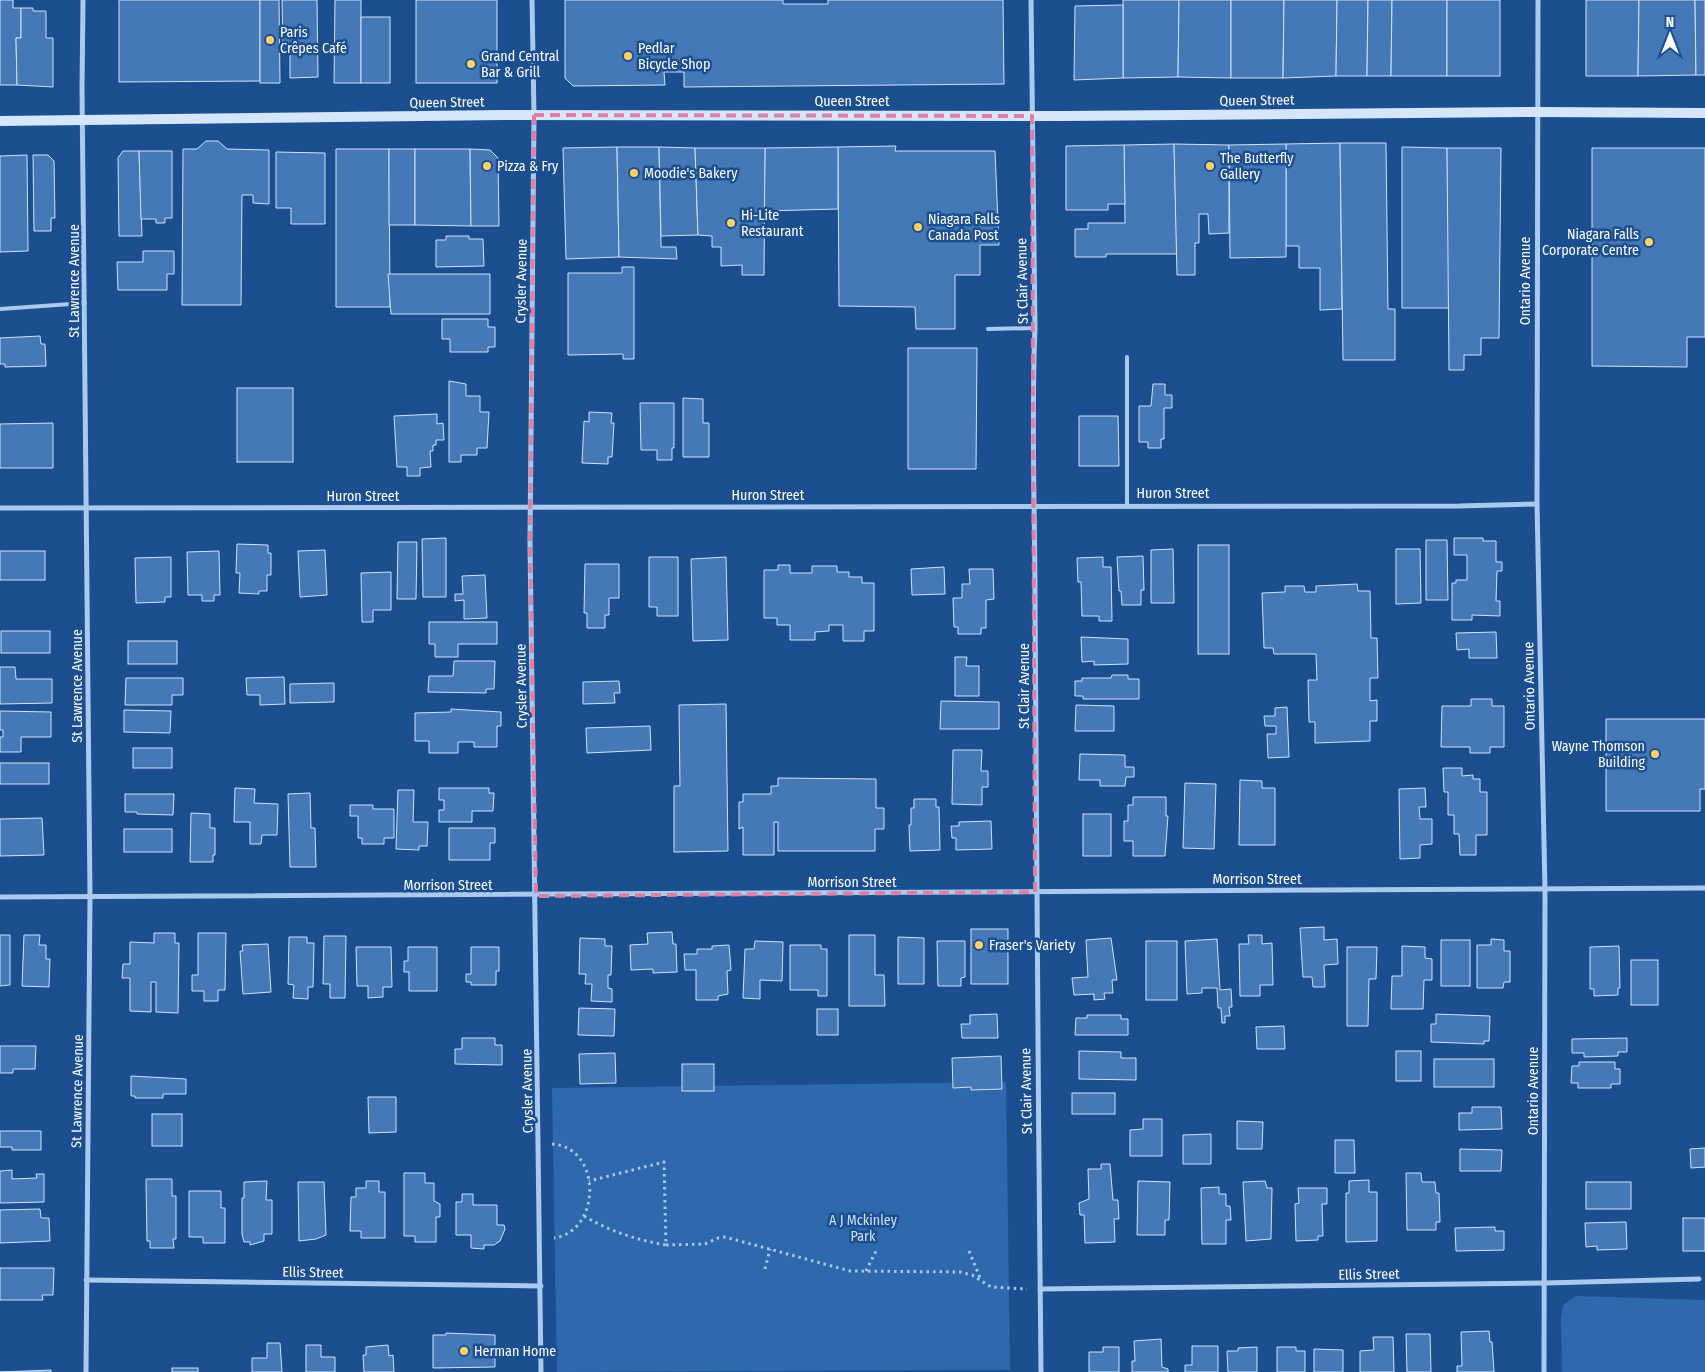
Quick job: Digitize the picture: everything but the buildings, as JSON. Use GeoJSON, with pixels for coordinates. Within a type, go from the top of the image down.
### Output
{"type":"FeatureCollection","features":[{"type":"Feature","properties":{"kind":"street","name":"St Lawrence Avenue"},"geometry":{"type":"LineString","coordinates":[[84,0],[90,896],[86,1372]]}},
{"type":"Feature","properties":{"kind":"street","name":"Crysler Avenue"},"geometry":{"type":"LineString","coordinates":[[532,0],[534,116],[530,508],[541,1372]]}},
{"type":"Feature","properties":{"kind":"street","name":"St Clair Avenue"},"geometry":{"type":"LineString","coordinates":[[1031,0],[1034,328],[1032,374],[1035,505],[1035,892],[1041,1372]]}},
{"type":"Feature","properties":{"kind":"street","name":"Ontario Avenue"},"geometry":{"type":"LineString","coordinates":[[1538,0],[1536,504],[1545,890],[1544,1372]]}},
{"type":"Feature","properties":{"kind":"street","name":"Queen Street"},"geometry":{"type":"LineString","coordinates":[[0,121],[534,116],[1705,113]]}},
{"type":"Feature","properties":{"kind":"street","name":"Huron Street"},"geometry":{"type":"LineString","coordinates":[[0,508],[530,508],[1127,504],[1459,506],[1536,504]]}},
{"type":"Feature","properties":{"kind":"street","name":"Morrison Street"},"geometry":{"type":"LineString","coordinates":[[0,897],[536,896],[1705,888]]}},
{"type":"Feature","properties":{"kind":"street","name":"Ellis Street"},"geometry":{"type":"LineString","coordinates":[[1040,1289],[1545,1283],[1699,1279]]}},
{"type":"Feature","properties":{"kind":"street","name":"Ellis Street"},"geometry":{"type":"LineString","coordinates":[[86,1280],[541,1286]]}},
{"type":"Feature","properties":{"kind":"lane"},"geometry":{"type":"LineString","coordinates":[[0,309],[86,303]]}},
{"type":"Feature","properties":{"kind":"lane"},"geometry":{"type":"LineString","coordinates":[[988,329],[1034,328]]}},
{"type":"Feature","properties":{"kind":"lane"},"geometry":{"type":"LineString","coordinates":[[1127,357],[1127,504]]}},
{"type":"Feature","properties":{"kind":"path"},"geometry":{"type":"LineString","coordinates":[[539,1143],[556,1144],[575,1155],[583,1164],[589,1181],[590,1199],[584,1216],[573,1229],[560,1237],[540,1240]]}},
{"type":"Feature","properties":{"kind":"path"},"geometry":{"type":"LineString","coordinates":[[589,1181],[664,1162],[666,1245]]}},
{"type":"Feature","properties":{"kind":"path"},"geometry":{"type":"LineString","coordinates":[[584,1216],[600,1226],[644,1241],[666,1245],[705,1244],[725,1237],[850,1271],[960,1272],[972,1275],[991,1287],[1040,1289]]}},
{"type":"Feature","properties":{"kind":"path"},"geometry":{"type":"LineString","coordinates":[[764,1269],[770,1249]]}},
{"type":"Feature","properties":{"kind":"path"},"geometry":{"type":"LineString","coordinates":[[969,1250],[981,1282]]}},
{"type":"Feature","properties":{"kind":"path"},"geometry":{"type":"LineString","coordinates":[[866,1272],[876,1251]]}},
{"type":"Feature","properties":{"kind":"highlighted area"},"geometry":{"type":"Polygon","coordinates":[[[534,115],[1032,116],[1035,892],[536,896],[530,542],[534,115]]]}},
{"type":"Feature","properties":{"kind":"green space","name":"A J Mckinley Park"},"geometry":{"type":"Polygon","coordinates":[[[1006,1082],[1010,1370],[557,1372],[552,1088],[1006,1082]]]}},
{"type":"Feature","properties":{"kind":"green space"},"geometry":{"type":"Polygon","coordinates":[[[1576,1296],[1705,1300],[1705,1372],[1562,1372],[1561,1318],[1563,1305],[1576,1296]]]}},
{"type":"Feature","properties":{"kind":"place","name":"Paris Crêpes Café"},"geometry":{"type":"Point","coordinates":[270,40]}},
{"type":"Feature","properties":{"kind":"place","name":"Pedlar Bicycle Shop"},"geometry":{"type":"Point","coordinates":[628,56]}},
{"type":"Feature","properties":{"kind":"place","name":"Grand Central Bar & Grill"},"geometry":{"type":"Point","coordinates":[471,64]}},
{"type":"Feature","properties":{"kind":"place","name":"Pizza & Fry"},"geometry":{"type":"Point","coordinates":[487,166]}},
{"type":"Feature","properties":{"kind":"place","name":"The Butterfly Gallery"},"geometry":{"type":"Point","coordinates":[1210,166]}},
{"type":"Feature","properties":{"kind":"place","name":"Moodie's Bakery"},"geometry":{"type":"Point","coordinates":[634,173]}},
{"type":"Feature","properties":{"kind":"place","name":"Hi-Lite Restaurant"},"geometry":{"type":"Point","coordinates":[731,223]}},
{"type":"Feature","properties":{"kind":"place","name":"Niagara Falls Canada Post"},"geometry":{"type":"Point","coordinates":[918,227]}},
{"type":"Feature","properties":{"kind":"place","name":"Niagara Falls Corporate Centre"},"geometry":{"type":"Point","coordinates":[1649,242]}},
{"type":"Feature","properties":{"kind":"place","name":"Wayne Thomson Building"},"geometry":{"type":"Point","coordinates":[1655,754]}},
{"type":"Feature","properties":{"kind":"place","name":"Fraser's Variety"},"geometry":{"type":"Point","coordinates":[979,945]}},
{"type":"Feature","properties":{"kind":"place","name":"Herman Home"},"geometry":{"type":"Point","coordinates":[464,1351]}}]}
